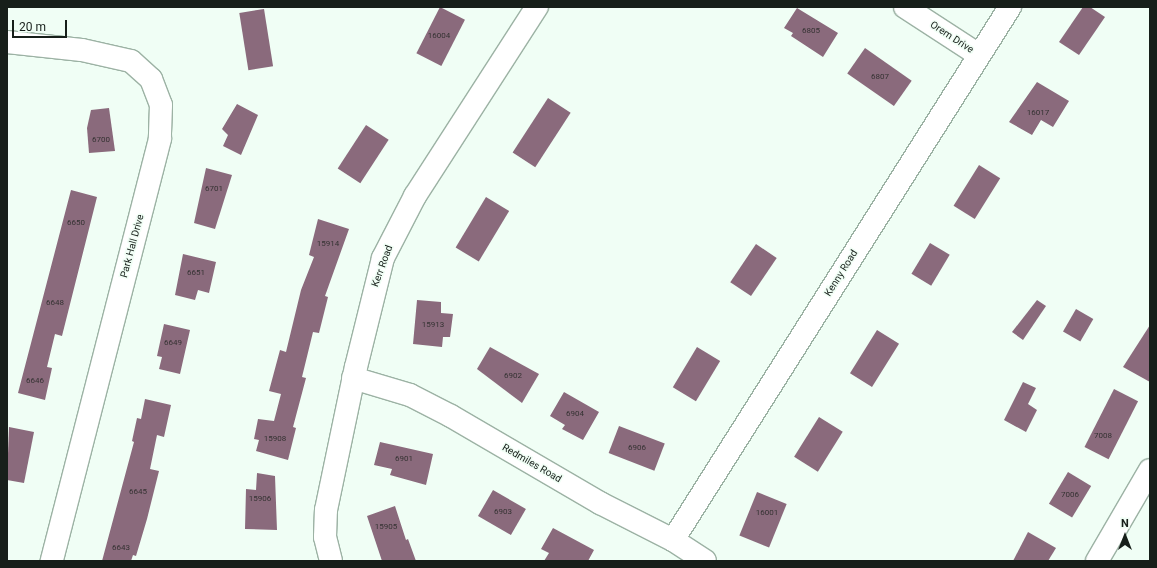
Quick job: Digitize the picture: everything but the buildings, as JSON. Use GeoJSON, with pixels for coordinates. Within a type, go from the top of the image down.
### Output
{"type":"FeatureCollection","features":[{"type":"Feature","properties":{"kind":"street","name":"Kerr Road"},"geometry":{"type":"LineString","coordinates":[[331,561],[324,524],[353,378],[373,291],[396,228],[537,7]]}},
{"type":"Feature","properties":{"kind":"street","name":"Orem Drive"},"geometry":{"type":"LineString","coordinates":[[905,7],[979,55]]}},
{"type":"Feature","properties":{"kind":"street","name":"Kenny Road"},"geometry":{"type":"LineString","coordinates":[[673,540],[1010,7]]}},
{"type":"Feature","properties":{"kind":"street","name":"Park Hall Drive"},"geometry":{"type":"LineString","coordinates":[[7,42],[89,52],[131,61],[150,79],[161,105],[163,120],[156,153],[52,561]]}},
{"type":"Feature","properties":{"kind":"street","name":"Redmiles Road"},"geometry":{"type":"LineString","coordinates":[[353,378],[410,395],[600,503],[673,540],[705,561]]}},
{"type":"Feature","properties":{"kind":"street"},"geometry":{"type":"LineString","coordinates":[[1097,561],[1150,470]]}}]}
